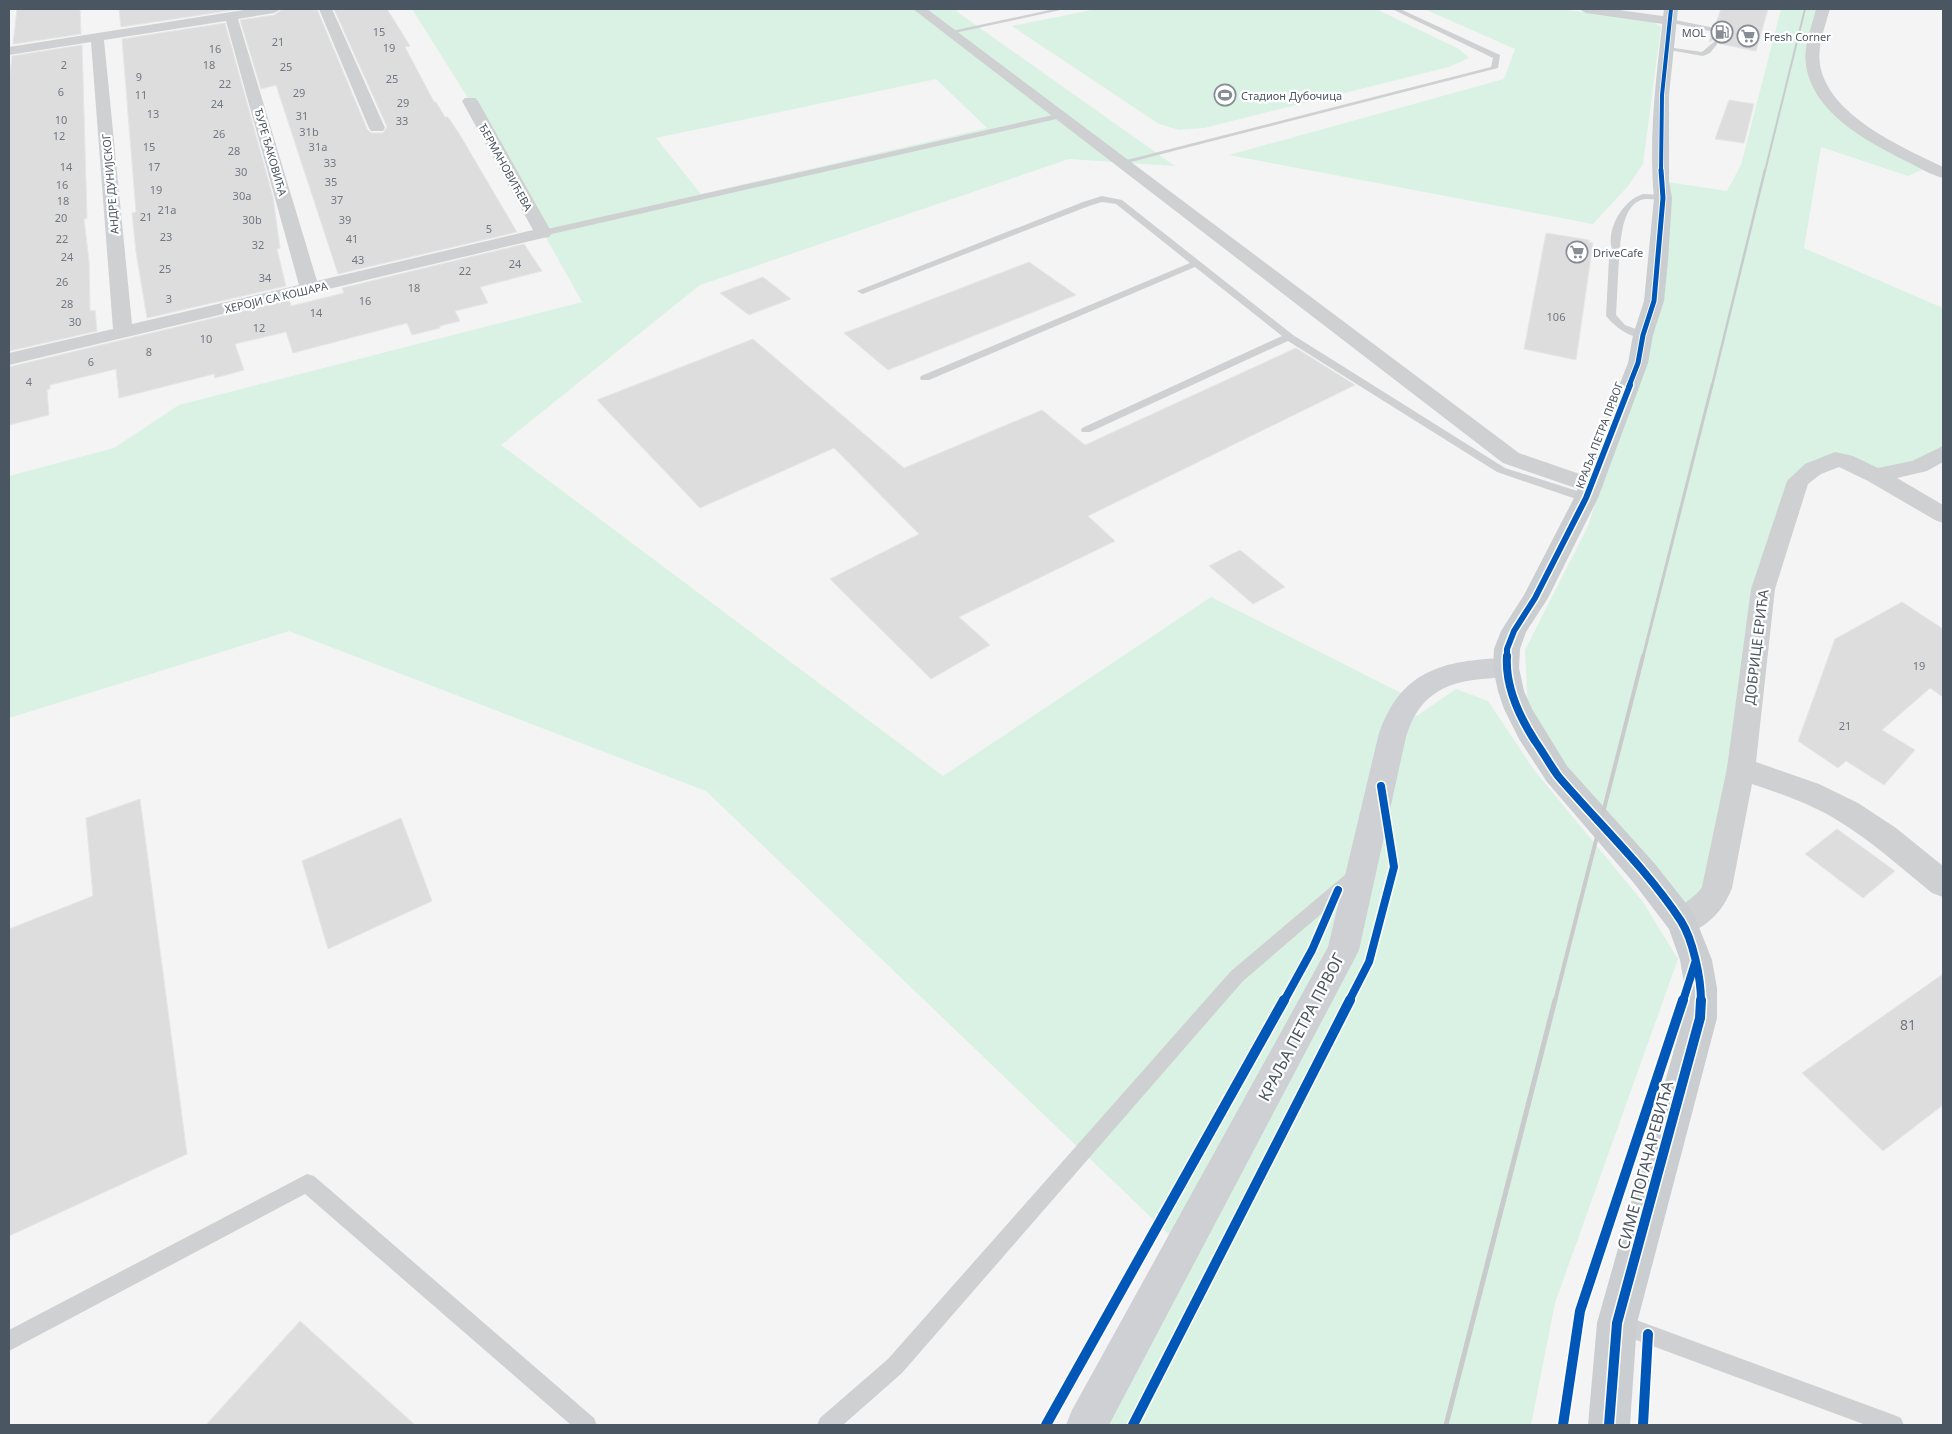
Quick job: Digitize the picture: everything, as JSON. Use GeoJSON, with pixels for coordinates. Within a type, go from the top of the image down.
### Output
{"type":"FeatureCollection","features":[{"type":"Feature","properties":{"kind":"main road","name":"КРАЉА ПЕТРА ПРВОГ"},"geometry":{"type":"LineString","coordinates":[[1601,823],[1557,774],[1529,731],[1510,691],[1506,668],[1507,649],[1514,631],[1535,598],[1589,492],[1638,362],[1643,335],[1654,301],[1663,198],[1661,181],[1662,95],[1670,15]]}},
{"type":"Feature","properties":{"kind":"main road","name":"КРАЉА ПЕТРА ПРВОГ"},"geometry":{"type":"LineString","coordinates":[[1087,1425],[1343,950],[1359,872],[1397,720],[1411,698],[1435,681],[1459,672],[1481,668],[1506,668]]}},
{"type":"Feature","properties":{"kind":"main road","name":"СИМЕ ПОГАЧАРЕВИЋА"},"geometry":{"type":"LineString","coordinates":[[1601,823],[1644,873],[1682,922],[1696,960],[1701,988],[1700,1018],[1617,1323],[1609,1425]]}},
{"type":"Feature","properties":{"kind":"street"},"geometry":{"type":"LineString","coordinates":[[9,51],[274,9]]}},
{"type":"Feature","properties":{"kind":"street"},"geometry":{"type":"LineString","coordinates":[[324,9],[376,128]]}},
{"type":"Feature","properties":{"kind":"street"},"geometry":{"type":"LineString","coordinates":[[919,9],[1062,115],[1511,458],[1589,492]]}},
{"type":"Feature","properties":{"kind":"street"},"geometry":{"type":"LineString","coordinates":[[1586,9],[1670,15]]}},
{"type":"Feature","properties":{"kind":"street"},"geometry":{"type":"LineString","coordinates":[[1823,9],[1814,47],[1813,65],[1825,94],[1847,117],[1864,129],[1943,173]]}},
{"type":"Feature","properties":{"kind":"street","name":"ЂУРЕ ЂАКОВИЋА"},"geometry":{"type":"LineString","coordinates":[[231,16],[310,289]]}},
{"type":"Feature","properties":{"kind":"street","name":"АНДРЕ ДУНИЈСКОГ"},"geometry":{"type":"LineString","coordinates":[[97,36],[123,331]]}},
{"type":"Feature","properties":{"kind":"street","name":"ЂЕРМАНОВИЋЕВА"},"geometry":{"type":"LineString","coordinates":[[470,101],[543,234]]}},
{"type":"Feature","properties":{"kind":"street","name":"ХЕРОЈИ СА КОШАРА"},"geometry":{"type":"LineString","coordinates":[[9,359],[543,234]]}},
{"type":"Feature","properties":{"kind":"street"},"geometry":{"type":"LineString","coordinates":[[1876,476],[1919,466],[1943,453]]}},
{"type":"Feature","properties":{"kind":"street","name":"ДОБРИЦЕ ЕРИЋА"},"geometry":{"type":"LineString","coordinates":[[1741,768],[1763,589],[1798,481],[1813,470],[1835,459],[1845,460],[1876,476]]}},
{"type":"Feature","properties":{"kind":"street"},"geometry":{"type":"LineString","coordinates":[[1876,476],[1943,516]]}},
{"type":"Feature","properties":{"kind":"street"},"geometry":{"type":"LineString","coordinates":[[1682,922],[1702,910],[1712,900],[1717,888],[1741,768],[1811,793],[1849,812],[1939,874]]}},
{"type":"Feature","properties":{"kind":"lane"},"geometry":{"type":"LineString","coordinates":[[1022,9],[1032,15]]}},
{"type":"Feature","properties":{"kind":"lane"},"geometry":{"type":"LineString","coordinates":[[950,32],[1062,9]]}},
{"type":"Feature","properties":{"kind":"lane"},"geometry":{"type":"LineString","coordinates":[[1122,162],[1494,68],[1497,57],[1395,9]]}},
{"type":"Feature","properties":{"kind":"lane"},"geometry":{"type":"LineString","coordinates":[[1670,15],[1710,29]]}},
{"type":"Feature","properties":{"kind":"lane"},"geometry":{"type":"LineString","coordinates":[[1667,49],[1703,54],[1708,52],[1715,43]]}},
{"type":"Feature","properties":{"kind":"lane"},"geometry":{"type":"LineString","coordinates":[[543,234],[1062,115]]}},
{"type":"Feature","properties":{"kind":"lane"},"geometry":{"type":"LineString","coordinates":[[1615,247],[1619,226],[1631,202],[1643,197],[1663,198]]}},
{"type":"Feature","properties":{"kind":"lane"},"geometry":{"type":"LineString","coordinates":[[862,291],[1102,199],[1119,202],[1289,337],[1500,470],[1589,492]]}},
{"type":"Feature","properties":{"kind":"lane"},"geometry":{"type":"LineString","coordinates":[[1614,258],[1611,316],[1622,328],[1643,335]]}},
{"type":"Feature","properties":{"kind":"lane"},"geometry":{"type":"LineString","coordinates":[[925,378],[1196,263]]}},
{"type":"Feature","properties":{"kind":"lane"},"geometry":{"type":"LineString","coordinates":[[1086,430],[1289,337]]}},
{"type":"Feature","properties":{"kind":"lane"},"geometry":{"type":"LineString","coordinates":[[827,1425],[896,1366],[1237,976],[1359,872]]}},
{"type":"Feature","properties":{"kind":"lane"},"geometry":{"type":"LineString","coordinates":[[9,1341],[307,1183],[587,1425]]}},
{"type":"Feature","properties":{"kind":"lane"},"geometry":{"type":"LineString","coordinates":[[1617,1323],[1894,1425]]}},
{"type":"Feature","properties":{"kind":"green space"},"geometry":{"type":"Polygon","coordinates":[[[412,9],[962,9],[956,11],[1175,166],[1069,159],[700,285],[501,445],[943,776],[1211,597],[1411,698],[1398,720],[1418,715],[1456,689],[1488,701],[1534,770],[1643,902],[1678,959],[1555,1303],[1531,1425],[1075,1425],[1182,1247],[706,791],[289,631],[9,718],[9,476],[114,448],[179,405],[582,302],[470,101],[412,9]],[[936,79],[656,138],[701,194],[987,128],[936,79]]]}},
{"type":"Feature","properties":{"kind":"green space","name":"Стадион Дубочица"},"geometry":{"type":"Polygon","coordinates":[[[1097,9],[1376,9],[1459,49],[1469,58],[1449,67],[1204,128],[1179,130],[1159,124],[1012,26],[1097,9]]]}},
{"type":"Feature","properties":{"kind":"green space"},"geometry":{"type":"Polygon","coordinates":[[[1424,9],[1559,9],[1650,20],[1661,27],[1643,164],[1628,186],[1593,224],[1229,155],[1504,79],[1515,49],[1424,9]]]}},
{"type":"Feature","properties":{"kind":"green space"},"geometry":{"type":"Polygon","coordinates":[[[1781,9],[1821,9],[1813,65],[1847,117],[1930,166],[1908,176],[1821,147],[1804,248],[1943,308],[1943,453],[1919,466],[1876,476],[1845,461],[1813,469],[1763,589],[1723,863],[1682,922],[1529,731],[1525,650],[1588,526],[1638,363],[1661,181],[1727,191],[1741,165],[1781,9]]]}},
{"type":"Feature","properties":{"kind":"building"},"geometry":{"type":"Polygon","coordinates":[[[17,9],[80,9],[81,34],[13,44],[17,9]]]}},
{"type":"Feature","properties":{"kind":"building"},"geometry":{"type":"Polygon","coordinates":[[[119,9],[240,9],[121,27],[119,9]]]}},
{"type":"Feature","properties":{"kind":"building"},"geometry":{"type":"Polygon","coordinates":[[[283,9],[317,9],[367,129],[371,133],[383,133],[387,127],[334,9],[387,9],[410,46],[405,47],[434,102],[436,102],[445,117],[448,117],[460,135],[517,232],[338,274],[276,85],[261,89],[240,20],[274,15],[283,9]]]}},
{"type":"Feature","properties":{"kind":"building"},"geometry":{"type":"Polygon","coordinates":[[[1721,9],[1768,9],[1756,51],[1720,44],[1715,39],[1709,42],[1721,9]]]}},
{"type":"Feature","properties":{"kind":"building"},"geometry":{"type":"Polygon","coordinates":[[[225,23],[273,197],[280,248],[277,249],[286,286],[147,318],[136,252],[132,213],[136,212],[122,39],[225,23]]]}},
{"type":"Feature","properties":{"kind":"building"},"geometry":{"type":"Polygon","coordinates":[[[82,45],[87,218],[84,219],[89,261],[90,311],[95,310],[97,331],[9,351],[9,74],[12,56],[82,45]]]}},
{"type":"Feature","properties":{"kind":"building"},"geometry":{"type":"Polygon","coordinates":[[[1729,100],[1754,104],[1744,143],[1715,139],[1729,100]]]}},
{"type":"Feature","properties":{"kind":"building"},"geometry":{"type":"Polygon","coordinates":[[[1546,233],[1589,240],[1589,242],[1593,243],[1576,360],[1524,349],[1546,233]]]}},
{"type":"Feature","properties":{"kind":"building"},"geometry":{"type":"Polygon","coordinates":[[[524,244],[542,271],[480,287],[488,303],[455,311],[460,321],[412,335],[407,323],[293,353],[286,332],[235,344],[244,370],[215,378],[214,374],[119,398],[116,369],[50,385],[50,389],[47,390],[49,415],[9,425],[9,367],[289,300],[291,306],[344,293],[342,288],[524,244]]]}},
{"type":"Feature","properties":{"kind":"building"},"geometry":{"type":"Polygon","coordinates":[[[1029,262],[1076,295],[888,370],[844,333],[1029,262]]]}},
{"type":"Feature","properties":{"kind":"building"},"geometry":{"type":"Polygon","coordinates":[[[763,277],[791,299],[749,315],[720,293],[763,277]]]}},
{"type":"Feature","properties":{"kind":"building"},"geometry":{"type":"Polygon","coordinates":[[[753,339],[904,468],[1042,410],[1085,445],[1296,348],[1355,385],[1088,516],[1115,541],[959,617],[990,645],[931,679],[830,579],[919,534],[834,448],[700,508],[597,400],[753,339]]]}},
{"type":"Feature","properties":{"kind":"building"},"geometry":{"type":"Polygon","coordinates":[[[1240,550],[1285,587],[1253,604],[1209,566],[1240,550]]]}},
{"type":"Feature","properties":{"kind":"building"},"geometry":{"type":"Polygon","coordinates":[[[1902,602],[1943,629],[1943,697],[1930,688],[1882,730],[1915,750],[1884,785],[1846,761],[1838,768],[1798,741],[1835,639],[1902,602]]]}},
{"type":"Feature","properties":{"kind":"building"},"geometry":{"type":"Polygon","coordinates":[[[140,799],[187,1154],[9,1236],[9,929],[93,896],[86,818],[140,799]]]}},
{"type":"Feature","properties":{"kind":"building"},"geometry":{"type":"Polygon","coordinates":[[[401,818],[432,901],[328,949],[302,861],[401,818]]]}},
{"type":"Feature","properties":{"kind":"building"},"geometry":{"type":"Polygon","coordinates":[[[1837,829],[1895,871],[1863,898],[1805,854],[1837,829]]]}},
{"type":"Feature","properties":{"kind":"building"},"geometry":{"type":"Polygon","coordinates":[[[1943,974],[1943,1105],[1883,1151],[1802,1073],[1943,974]]]}},
{"type":"Feature","properties":{"kind":"building"},"geometry":{"type":"Polygon","coordinates":[[[300,1321],[415,1425],[206,1425],[300,1321]]]}},
{"type":"Feature","properties":{"kind":"railway"},"geometry":{"type":"LineString","coordinates":[[1765,171],[1805,9]]}},
{"type":"Feature","properties":{"kind":"railway"},"geometry":{"type":"LineString","coordinates":[[1712,386],[1765,170]]}},
{"type":"Feature","properties":{"kind":"railway"},"geometry":{"type":"LineString","coordinates":[[1643,657],[1712,385]]}},
{"type":"Feature","properties":{"kind":"railway"},"geometry":{"type":"LineString","coordinates":[[1555,1001],[1643,656]]}},
{"type":"Feature","properties":{"kind":"railway"},"geometry":{"type":"LineString","coordinates":[[1446,1425],[1555,1000]]}},
{"type":"Feature","properties":{"kind":"cycle path"},"geometry":{"type":"LineString","coordinates":[[1609,1425],[1617,1323],[1700,1018],[1701,988],[1696,960],[1682,922],[1644,873],[1557,774],[1529,731],[1518,709],[1511,691],[1506,668],[1507,649],[1514,631],[1535,598],[1586,498],[1638,363],[1643,335],[1654,301],[1663,198],[1661,181],[1662,95],[1671,9]]}},
{"type":"Feature","properties":{"kind":"cycle path"},"geometry":{"type":"LineString","coordinates":[[1133,1425],[1369,962],[1394,867],[1381,786]]}},
{"type":"Feature","properties":{"kind":"cycle path"},"geometry":{"type":"LineString","coordinates":[[1046,1425],[1312,950],[1338,890]]}},
{"type":"Feature","properties":{"kind":"cycle path"},"geometry":{"type":"LineString","coordinates":[[1563,1425],[1580,1311],[1695,963]]}},
{"type":"Feature","properties":{"kind":"cycle path"},"geometry":{"type":"LineString","coordinates":[[1643,1425],[1648,1334]]}},
{"type":"Feature","properties":{"kind":"place","name":"MOL"},"geometry":{"type":"Point","coordinates":[1722,32]}},
{"type":"Feature","properties":{"kind":"place","name":"Fresh Corner"},"geometry":{"type":"Point","coordinates":[1748,36]}},
{"type":"Feature","properties":{"kind":"place","name":"Стадион Дубочица"},"geometry":{"type":"Point","coordinates":[1225,95]}},
{"type":"Feature","properties":{"kind":"place","name":"DriveCafe"},"geometry":{"type":"Point","coordinates":[1577,252]}}]}
